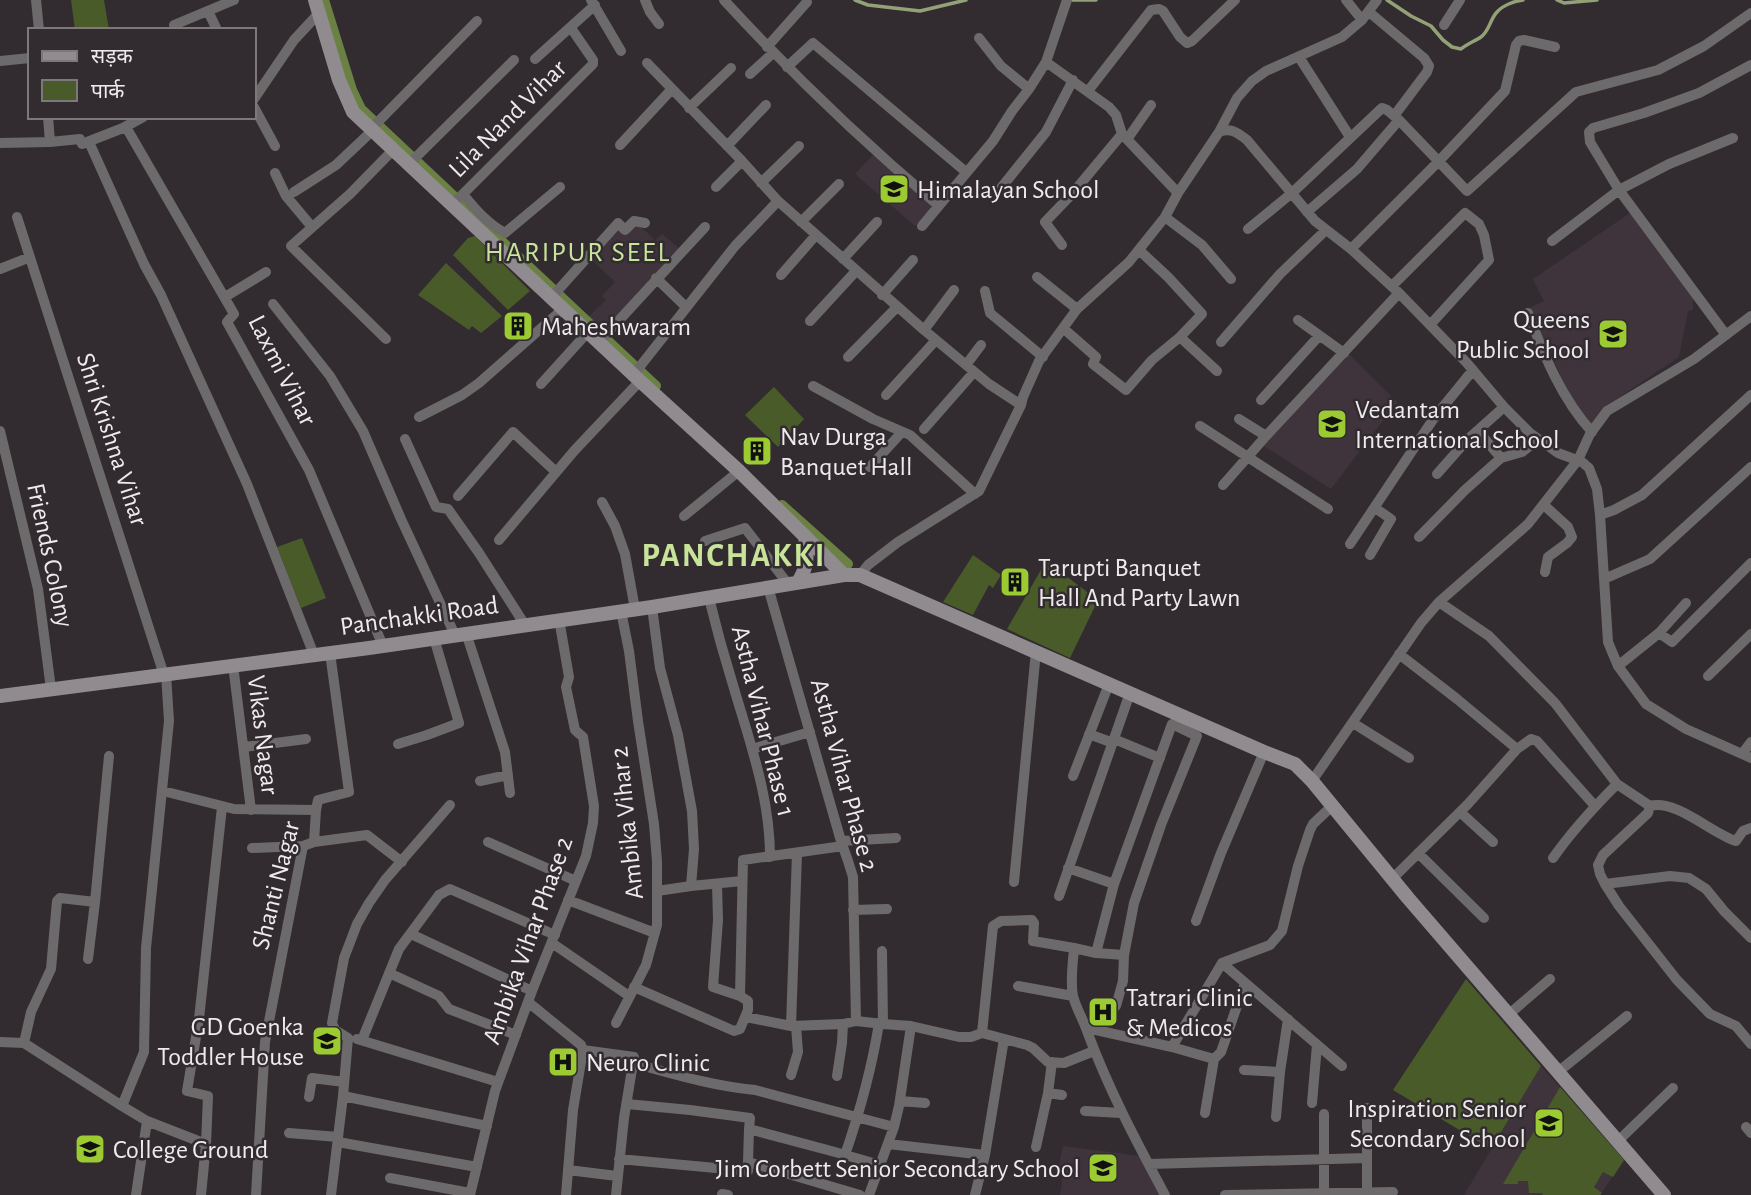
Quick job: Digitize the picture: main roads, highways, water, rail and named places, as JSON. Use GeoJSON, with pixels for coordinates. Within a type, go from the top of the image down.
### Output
{"type":"FeatureCollection","features":[{"type":"Feature","properties":{"kind":"main road"},"geometry":{"type":"LineString","coordinates":[[317,7],[339,80],[352,112],[374,127],[393,150],[412,160],[458,199],[554,294],[563,309],[638,373],[844,575]]}},
{"type":"Feature","properties":{"kind":"main road"},"geometry":{"type":"LineString","coordinates":[[793,583],[804,572],[807,564],[805,536]]}},
{"type":"Feature","properties":{"kind":"main road","name":"Panchakki Road"},"geometry":{"type":"LineString","coordinates":[[0,696],[383,646],[652,607],[844,575],[860,575],[1295,764],[1664,1195]]}},
{"type":"Feature","properties":{"kind":"waterway"},"geometry":{"type":"LineString","coordinates":[[324,0],[352,90],[361,109],[656,386]]}},
{"type":"Feature","properties":{"kind":"waterway"},"geometry":{"type":"LineString","coordinates":[[855,0],[868,5],[920,11],[966,0]]}},
{"type":"Feature","properties":{"kind":"waterway"},"geometry":{"type":"LineString","coordinates":[[1072,0],[1096,0]]}},
{"type":"Feature","properties":{"kind":"waterway"},"geometry":{"type":"LineString","coordinates":[[1387,0],[1431,26],[1452,47],[1461,49],[1481,37],[1500,10],[1523,0]]}},
{"type":"Feature","properties":{"kind":"waterway"},"geometry":{"type":"LineString","coordinates":[[1557,0],[1564,3],[1597,0]]}},
{"type":"Feature","properties":{"kind":"waterway"},"geometry":{"type":"LineString","coordinates":[[782,505],[848,564]]}},
{"type":"Feature","properties":{"kind":"place","name":"Himalayan School"},"geometry":{"type":"Point","coordinates":[894,189]}},
{"type":"Feature","properties":{"kind":"place","name":"Maheshwaram"},"geometry":{"type":"Point","coordinates":[518,326]}},
{"type":"Feature","properties":{"kind":"place","name":"Queens Public School"},"geometry":{"type":"Point","coordinates":[1613,334]}},
{"type":"Feature","properties":{"kind":"place","name":"Vedantam International School"},"geometry":{"type":"Point","coordinates":[1332,424]}},
{"type":"Feature","properties":{"kind":"place","name":"Nav Durga Banquet Hall"},"geometry":{"type":"Point","coordinates":[757,451]}},
{"type":"Feature","properties":{"kind":"place","name":"Tarupti Banquet Hall And Party Lawn"},"geometry":{"type":"Point","coordinates":[1015,582]}},
{"type":"Feature","properties":{"kind":"place","name":"Tatrari Clinic & Medicos"},"geometry":{"type":"Point","coordinates":[1103,1012]}},
{"type":"Feature","properties":{"kind":"place","name":"GD Goenka Toddler House"},"geometry":{"type":"Point","coordinates":[327,1041]}},
{"type":"Feature","properties":{"kind":"place","name":"Neuro Clinic"},"geometry":{"type":"Point","coordinates":[563,1062]}},
{"type":"Feature","properties":{"kind":"place","name":"Inspiration Senior Secondary School"},"geometry":{"type":"Point","coordinates":[1549,1123]}},
{"type":"Feature","properties":{"kind":"place","name":"College Ground"},"geometry":{"type":"Point","coordinates":[90,1149]}},
{"type":"Feature","properties":{"kind":"place","name":"Jim Corbett Senior Secondary School"},"geometry":{"type":"Point","coordinates":[1103,1168]}},
{"type":"Feature","properties":{"kind":"district","name":"HARIPUR SEEL"},"geometry":{"type":"Point","coordinates":[578,251]}},
{"type":"Feature","properties":{"kind":"district","name":"PANCHAKKI"},"geometry":{"type":"Point","coordinates":[734,554]}}]}
